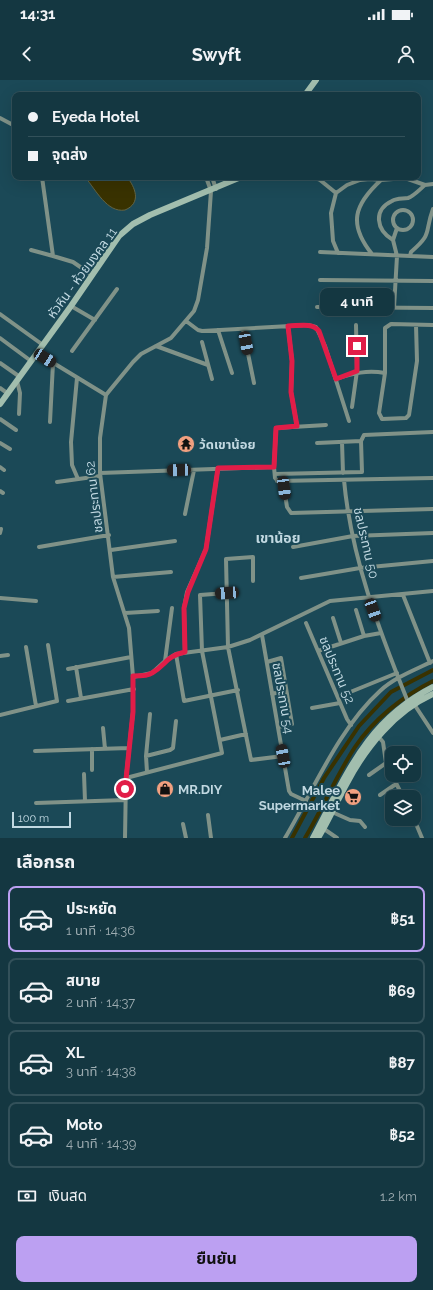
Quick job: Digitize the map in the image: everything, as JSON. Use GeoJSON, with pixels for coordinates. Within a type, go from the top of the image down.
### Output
{"type":"FeatureCollection","features":[{"type":"Feature","properties":{"kind":"street"},"geometry":{"type":"LineString","coordinates":[[307,92],[316,80]]}},
{"type":"Feature","properties":{"kind":"street"},"geometry":{"type":"LineString","coordinates":[[0,118],[12,124]]}},
{"type":"Feature","properties":{"kind":"street"},"geometry":{"type":"LineString","coordinates":[[42,180],[53,256]]}},
{"type":"Feature","properties":{"kind":"street"},"geometry":{"type":"LineString","coordinates":[[208,180],[214,190]]}},
{"type":"Feature","properties":{"kind":"street"},"geometry":{"type":"LineString","coordinates":[[37,353],[106,395],[141,354],[171,338],[194,311],[198,300],[203,279],[214,190],[212,180]]}},
{"type":"Feature","properties":{"kind":"street","name":"หัวหิน - ห้วยมงคล 11"},"geometry":{"type":"LineString","coordinates":[[0,404],[71,306],[119,236],[133,224],[157,212],[214,190],[235,180]]}},
{"type":"Feature","properties":{"kind":"street"},"geometry":{"type":"LineString","coordinates":[[320,180],[336,193]]}},
{"type":"Feature","properties":{"kind":"street"},"geometry":{"type":"LineString","coordinates":[[338,253],[333,241],[331,227],[331,212],[336,193],[347,185],[360,180],[381,180]]}},
{"type":"Feature","properties":{"kind":"street"},"geometry":{"type":"LineString","coordinates":[[372,254],[362,241],[357,229],[357,215],[362,199],[381,180]]}},
{"type":"Feature","properties":{"kind":"street"},"geometry":{"type":"LineString","coordinates":[[411,180],[425,185],[433,184]]}},
{"type":"Feature","properties":{"kind":"street"},"geometry":{"type":"LineString","coordinates":[[393,240],[384,234],[380,226],[379,219],[383,210],[393,200],[408,198],[425,185]]}},
{"type":"Feature","properties":{"kind":"street"},"geometry":{"type":"LineString","coordinates":[[410,256],[411,252],[423,243],[430,235],[430,217],[433,208]]}},
{"type":"Feature","properties":{"kind":"street"},"geometry":{"type":"LineString","coordinates":[[398,210],[408,211],[412,216],[411,225],[405,230],[397,228],[393,222],[394,215],[398,210]]}},
{"type":"Feature","properties":{"kind":"street"},"geometry":{"type":"LineString","coordinates":[[394,308],[397,256],[393,240],[397,228]]}},
{"type":"Feature","properties":{"kind":"street"},"geometry":{"type":"LineString","coordinates":[[31,250],[73,262],[92,275]]}},
{"type":"Feature","properties":{"kind":"street"},"geometry":{"type":"LineString","coordinates":[[320,252],[433,257]]}},
{"type":"Feature","properties":{"kind":"street"},"geometry":{"type":"LineString","coordinates":[[320,280],[433,282]]}},
{"type":"Feature","properties":{"kind":"street"},"geometry":{"type":"LineString","coordinates":[[72,351],[117,289]]}},
{"type":"Feature","properties":{"kind":"street"},"geometry":{"type":"LineString","coordinates":[[71,306],[95,320]]}},
{"type":"Feature","properties":{"kind":"street"},"geometry":{"type":"LineString","coordinates":[[317,307],[433,308]]}},
{"type":"Feature","properties":{"kind":"street"},"geometry":{"type":"LineString","coordinates":[[0,314],[43,345]]}},
{"type":"Feature","properties":{"kind":"street"},"geometry":{"type":"LineString","coordinates":[[186,321],[198,330],[308,325],[316,327],[321,336],[349,421]]}},
{"type":"Feature","properties":{"kind":"street"},"geometry":{"type":"LineString","coordinates":[[416,325],[417,361],[410,412],[406,418],[384,419],[379,416],[385,372],[385,328],[391,324],[433,325]]}},
{"type":"Feature","properties":{"kind":"street"},"geometry":{"type":"LineString","coordinates":[[352,407],[357,371],[356,325]]}},
{"type":"Feature","properties":{"kind":"street"},"geometry":{"type":"LineString","coordinates":[[288,326],[292,361],[291,392],[297,426]]}},
{"type":"Feature","properties":{"kind":"street"},"geometry":{"type":"LineString","coordinates":[[243,329],[254,383]]}},
{"type":"Feature","properties":{"kind":"street"},"geometry":{"type":"LineString","coordinates":[[218,330],[232,373]]}},
{"type":"Feature","properties":{"kind":"street"},"geometry":{"type":"LineString","coordinates":[[0,338],[31,361]]}},
{"type":"Feature","properties":{"kind":"street"},"geometry":{"type":"LineString","coordinates":[[202,342],[212,379]]}},
{"type":"Feature","properties":{"kind":"street"},"geometry":{"type":"LineString","coordinates":[[156,346],[208,365]]}},
{"type":"Feature","properties":{"kind":"street"},"geometry":{"type":"LineString","coordinates":[[50,422],[53,362]]}},
{"type":"Feature","properties":{"kind":"street"},"geometry":{"type":"LineString","coordinates":[[0,363],[18,378],[20,393],[19,414]]}},
{"type":"Feature","properties":{"kind":"street"},"geometry":{"type":"LineString","coordinates":[[336,379],[357,371],[371,370],[385,372]]}},
{"type":"Feature","properties":{"kind":"street"},"geometry":{"type":"LineString","coordinates":[[77,378],[71,442],[72,465],[78,479]]}},
{"type":"Feature","properties":{"kind":"street"},"geometry":{"type":"LineString","coordinates":[[0,388],[8,393]]}},
{"type":"Feature","properties":{"kind":"street","name":"ชลประทาน 62"},"geometry":{"type":"LineString","coordinates":[[106,395],[100,438],[100,474],[114,577],[129,628],[134,689],[126,778],[125,838]]}},
{"type":"Feature","properties":{"kind":"street"},"geometry":{"type":"LineString","coordinates":[[0,419],[16,430]]}},
{"type":"Feature","properties":{"kind":"street"},"geometry":{"type":"LineString","coordinates":[[326,425],[276,428],[275,474],[277,481],[284,488],[287,507],[291,513],[433,509]]}},
{"type":"Feature","properties":{"kind":"street"},"geometry":{"type":"LineString","coordinates":[[275,474],[362,472],[361,441],[364,435],[433,432]]}},
{"type":"Feature","properties":{"kind":"street"},"geometry":{"type":"LineString","coordinates":[[317,443],[361,441]]}},
{"type":"Feature","properties":{"kind":"street"},"geometry":{"type":"LineString","coordinates":[[342,442],[343,473]]}},
{"type":"Feature","properties":{"kind":"street"},"geometry":{"type":"LineString","coordinates":[[0,443],[10,449]]}},
{"type":"Feature","properties":{"kind":"street"},"geometry":{"type":"LineString","coordinates":[[57,482],[100,474],[218,468],[274,467]]}},
{"type":"Feature","properties":{"kind":"street"},"geometry":{"type":"LineString","coordinates":[[185,652],[184,608],[188,592],[206,549],[218,468]]}},
{"type":"Feature","properties":{"kind":"street"},"geometry":{"type":"LineString","coordinates":[[185,514],[194,470]]}},
{"type":"Feature","properties":{"kind":"street"},"geometry":{"type":"LineString","coordinates":[[277,481],[433,478]]}},
{"type":"Feature","properties":{"kind":"street","name":"ชลประทาน 50"},"geometry":{"type":"LineString","coordinates":[[344,480],[347,511],[360,568],[381,633],[411,703],[433,733]]}},
{"type":"Feature","properties":{"kind":"street"},"geometry":{"type":"LineString","coordinates":[[293,547],[353,536],[433,533]]}},
{"type":"Feature","properties":{"kind":"street"},"geometry":{"type":"LineString","coordinates":[[39,547],[109,535]]}},
{"type":"Feature","properties":{"kind":"street"},"geometry":{"type":"LineString","coordinates":[[111,550],[175,541]]}},
{"type":"Feature","properties":{"kind":"street"},"geometry":{"type":"LineString","coordinates":[[254,581],[253,557],[226,559],[228,647],[238,690],[251,760],[283,756]]}},
{"type":"Feature","properties":{"kind":"street"},"geometry":{"type":"LineString","coordinates":[[301,578],[360,568],[433,561]]}},
{"type":"Feature","properties":{"kind":"street"},"geometry":{"type":"LineString","coordinates":[[114,577],[171,572]]}},
{"type":"Feature","properties":{"kind":"street"},"geometry":{"type":"LineString","coordinates":[[133,676],[152,673],[165,661],[176,654],[228,647],[262,635],[330,601],[433,591]]}},
{"type":"Feature","properties":{"kind":"street"},"geometry":{"type":"LineString","coordinates":[[126,778],[222,753],[202,651],[200,595],[227,593]]}},
{"type":"Feature","properties":{"kind":"street"},"geometry":{"type":"LineString","coordinates":[[338,697],[431,662],[403,595]]}},
{"type":"Feature","properties":{"kind":"street"},"geometry":{"type":"LineString","coordinates":[[0,598],[36,601]]}},
{"type":"Feature","properties":{"kind":"street"},"geometry":{"type":"LineString","coordinates":[[165,661],[172,608]]}},
{"type":"Feature","properties":{"kind":"street"},"geometry":{"type":"LineString","coordinates":[[356,610],[364,636]]}},
{"type":"Feature","properties":{"kind":"street"},"geometry":{"type":"LineString","coordinates":[[125,613],[158,611]]}},
{"type":"Feature","properties":{"kind":"street"},"geometry":{"type":"LineString","coordinates":[[333,618],[341,643]]}},
{"type":"Feature","properties":{"kind":"street","name":"ชลประทาน 52"},"geometry":{"type":"LineString","coordinates":[[306,622],[340,703],[352,725]]}},
{"type":"Feature","properties":{"kind":"street"},"geometry":{"type":"LineString","coordinates":[[318,651],[364,636],[381,633]]}},
{"type":"Feature","properties":{"kind":"street","name":"ชลประทาน 54"},"geometry":{"type":"LineString","coordinates":[[262,635],[290,793],[306,801]]}},
{"type":"Feature","properties":{"kind":"street"},"geometry":{"type":"LineString","coordinates":[[0,715],[57,701],[48,645]]}},
{"type":"Feature","properties":{"kind":"street"},"geometry":{"type":"LineString","coordinates":[[26,647],[36,706]]}},
{"type":"Feature","properties":{"kind":"street"},"geometry":{"type":"LineString","coordinates":[[176,654],[184,701],[238,690]]}},
{"type":"Feature","properties":{"kind":"street"},"geometry":{"type":"LineString","coordinates":[[0,656],[8,655]]}},
{"type":"Feature","properties":{"kind":"street"},"geometry":{"type":"LineString","coordinates":[[68,669],[131,657]]}},
{"type":"Feature","properties":{"kind":"street"},"geometry":{"type":"LineString","coordinates":[[267,662],[281,658],[292,724],[278,727]]}},
{"type":"Feature","properties":{"kind":"street"},"geometry":{"type":"LineString","coordinates":[[76,667],[81,698]]}},
{"type":"Feature","properties":{"kind":"street"},"geometry":{"type":"LineString","coordinates":[[285,838],[325,766],[352,725],[380,691],[398,675]]}},
{"type":"Feature","properties":{"kind":"street"},"geometry":{"type":"LineString","coordinates":[[318,838],[357,754],[375,731],[433,687]]}},
{"type":"Feature","properties":{"kind":"street"},"geometry":{"type":"LineString","coordinates":[[68,701],[134,689]]}},
{"type":"Feature","properties":{"kind":"street"},"geometry":{"type":"LineString","coordinates":[[272,694],[286,690]]}},
{"type":"Feature","properties":{"kind":"street"},"geometry":{"type":"LineString","coordinates":[[318,838],[362,757],[378,736],[411,703],[433,694]]}},
{"type":"Feature","properties":{"kind":"street"},"geometry":{"type":"LineString","coordinates":[[312,708],[340,703]]}},
{"type":"Feature","properties":{"kind":"street"},"geometry":{"type":"LineString","coordinates":[[147,772],[146,756],[150,714]]}},
{"type":"Feature","properties":{"kind":"street"},"geometry":{"type":"LineString","coordinates":[[146,756],[170,750],[172,748],[176,721]]}},
{"type":"Feature","properties":{"kind":"street"},"geometry":{"type":"LineString","coordinates":[[104,728],[105,749]]}},
{"type":"Feature","properties":{"kind":"street"},"geometry":{"type":"LineString","coordinates":[[220,740],[246,734]]}},
{"type":"Feature","properties":{"kind":"street"},"geometry":{"type":"LineString","coordinates":[[378,736],[383,742],[385,756]]}},
{"type":"Feature","properties":{"kind":"street"},"geometry":{"type":"LineString","coordinates":[[35,751],[129,748]]}},
{"type":"Feature","properties":{"kind":"street"},"geometry":{"type":"LineString","coordinates":[[92,749],[92,770]]}},
{"type":"Feature","properties":{"kind":"street"},"geometry":{"type":"LineString","coordinates":[[369,775],[385,764]]}},
{"type":"Feature","properties":{"kind":"street"},"geometry":{"type":"LineString","coordinates":[[84,774],[85,801]]}},
{"type":"Feature","properties":{"kind":"street"},"geometry":{"type":"LineString","coordinates":[[380,795],[396,784],[399,790]]}},
{"type":"Feature","properties":{"kind":"street"},"geometry":{"type":"LineString","coordinates":[[36,803],[125,800]]}},
{"type":"Feature","properties":{"kind":"street"},"geometry":{"type":"LineString","coordinates":[[332,812],[350,820],[360,821],[365,827]]}},
{"type":"Feature","properties":{"kind":"street"},"geometry":{"type":"LineString","coordinates":[[208,815],[211,838]]}},
{"type":"Feature","properties":{"kind":"street"},"geometry":{"type":"LineString","coordinates":[[183,824],[186,838]]}},
{"type":"Feature","properties":{"kind":"street"},"geometry":{"type":"LineString","coordinates":[[417,826],[422,838]]}},
{"type":"Feature","properties":{"kind":"street"},"geometry":{"type":"LineString","coordinates":[[324,829],[337,838]]}},
{"type":"Feature","properties":{"kind":"shaded area"},"geometry":{"type":"Polygon","coordinates":[[[87,180],[129,180],[132,185],[135,195],[134,203],[125,210],[113,208],[102,200],[87,180]]]}},
{"type":"Feature","properties":{"kind":"waterway"},"geometry":{"type":"LineString","coordinates":[[292,838],[324,778],[359,726],[391,692],[433,670]]}},
{"type":"Feature","properties":{"kind":"waterway"},"geometry":{"type":"LineString","coordinates":[[305,838],[355,747],[371,727],[400,701],[433,681]]}},
{"type":"Feature","properties":{"kind":"place","name":"ว้ดเขาน้อย"},"geometry":{"type":"Point","coordinates":[186,444]}},
{"type":"Feature","properties":{"kind":"place","name":"MR.DIY"},"geometry":{"type":"Point","coordinates":[165,789]}},
{"type":"Feature","properties":{"kind":"place","name":"Malee Supermarket"},"geometry":{"type":"Point","coordinates":[353,797]}},
{"type":"Feature","properties":{"kind":"district","name":"เขาน้อย"},"geometry":{"type":"Point","coordinates":[278,538]}},
{"type":"Feature","properties":{"kind":"route"},"geometry":{"type":"LineString","coordinates":[[125,789],[133,712],[133,676],[152,673],[165,661],[176,654],[185,652],[184,608],[188,592],[206,549],[218,468],[274,467],[276,428],[297,426],[291,392],[292,361],[288,326],[308,325],[316,327],[325,346],[336,379],[357,371],[357,346]]}}]}
